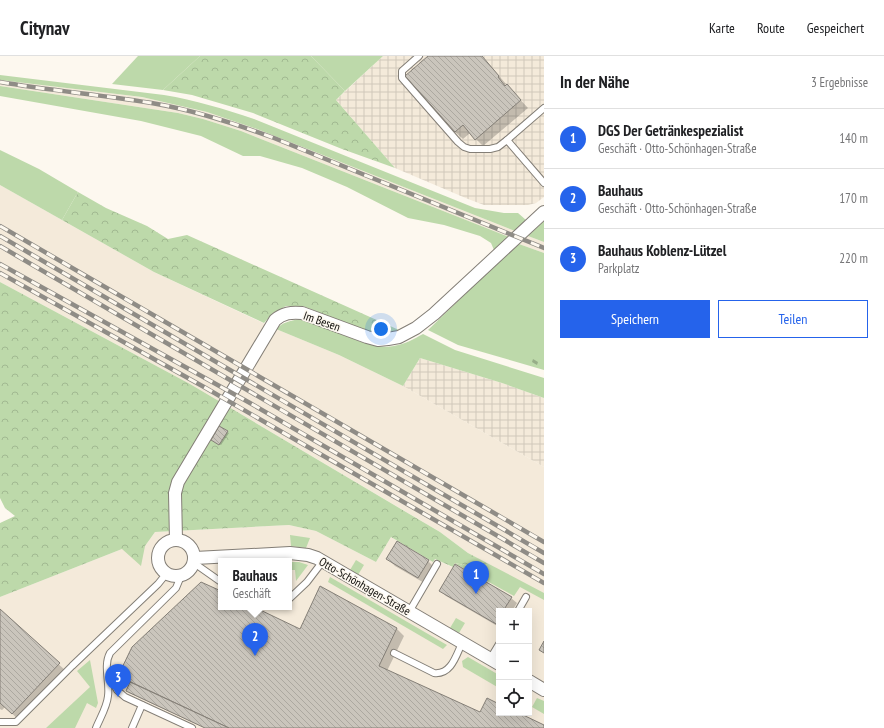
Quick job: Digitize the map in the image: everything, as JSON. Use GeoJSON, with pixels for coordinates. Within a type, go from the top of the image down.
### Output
{"type":"FeatureCollection","features":[{"type":"Feature","properties":{"kind":"street","name":"Im Besen"},"geometry":{"type":"LineString","coordinates":[[176,540],[175,493],[178,482],[275,320],[292,312],[302,313],[378,340],[398,337],[409,332],[434,314],[544,212]]}},
{"type":"Feature","properties":{"kind":"street"},"geometry":{"type":"LineString","coordinates":[[176,540],[185,542],[189,545],[192,549],[194,560],[189,571],[181,576],[176,576],[167,574],[161,567],[159,563],[159,553],[167,542],[176,540]]}},
{"type":"Feature","properties":{"kind":"street","name":"Otto-Schönhagen-Straße"},"geometry":{"type":"LineString","coordinates":[[221,558],[290,553],[308,555],[323,561],[495,661]]}},
{"type":"Feature","properties":{"kind":"street","name":"Otto-Schönhagen-Straße"},"geometry":{"type":"LineString","coordinates":[[194,560],[218,558]]}},
{"type":"Feature","properties":{"kind":"street"},"geometry":{"type":"LineString","coordinates":[[532,683],[544,690]]}},
{"type":"Feature","properties":{"kind":"lane"},"geometry":{"type":"LineString","coordinates":[[419,56],[402,71],[402,78],[464,147],[470,149],[490,149],[498,147],[544,108]]}},
{"type":"Feature","properties":{"kind":"lane"},"geometry":{"type":"LineString","coordinates":[[507,140],[544,183]]}},
{"type":"Feature","properties":{"kind":"lane"},"geometry":{"type":"LineString","coordinates":[[194,560],[218,580]]}},
{"type":"Feature","properties":{"kind":"lane"},"geometry":{"type":"LineString","coordinates":[[292,596],[307,582],[323,561]]}},
{"type":"Feature","properties":{"kind":"lane"},"geometry":{"type":"LineString","coordinates":[[409,612],[437,564]]}},
{"type":"Feature","properties":{"kind":"lane"},"geometry":{"type":"LineString","coordinates":[[0,722],[16,722],[167,574]]}},
{"type":"Feature","properties":{"kind":"lane"},"geometry":{"type":"LineString","coordinates":[[96,728],[106,705],[108,696],[107,658],[110,653],[176,588],[181,576]]}},
{"type":"Feature","properties":{"kind":"lane"},"geometry":{"type":"LineString","coordinates":[[520,608],[526,597]]}},
{"type":"Feature","properties":{"kind":"lane"},"geometry":{"type":"LineString","coordinates":[[394,654],[434,673],[440,673],[449,669],[462,643]]}},
{"type":"Feature","properties":{"kind":"lane"},"geometry":{"type":"LineString","coordinates":[[107,669],[114,686],[120,694],[192,728]]}},
{"type":"Feature","properties":{"kind":"lane"},"geometry":{"type":"LineString","coordinates":[[132,728],[142,705]]}},
{"type":"Feature","properties":{"kind":"shaded area"},"geometry":{"type":"Polygon","coordinates":[[[383,56],[544,56],[544,197],[536,203],[528,205],[484,205],[395,168],[336,100],[383,56]]]}},
{"type":"Feature","properties":{"kind":"shaded area"},"geometry":{"type":"Polygon","coordinates":[[[0,80],[142,97],[207,112],[257,129],[515,231],[509,237],[241,131],[203,119],[178,113],[0,86],[0,80]]]}},
{"type":"Feature","properties":{"kind":"shaded area"},"geometry":{"type":"Polygon","coordinates":[[[0,185],[154,272],[276,329],[339,355],[403,386],[544,467],[544,728],[0,728],[0,597],[122,549],[145,546],[155,532],[289,525],[316,531],[376,562],[391,537],[433,562],[435,559],[452,567],[454,563],[487,564],[468,553],[440,532],[190,384],[0,282],[0,185]]]}},
{"type":"Feature","properties":{"kind":"shaded area"},"geometry":{"type":"Polygon","coordinates":[[[528,236],[544,242],[544,253],[519,244],[528,236]]]}},
{"type":"Feature","properties":{"kind":"shaded area"},"geometry":{"type":"Polygon","coordinates":[[[420,358],[502,383],[544,398],[544,467],[403,386],[420,358]]]}},
{"type":"Feature","properties":{"kind":"green space"},"geometry":{"type":"Polygon","coordinates":[[[138,56],[200,56],[163,90],[112,84],[138,56]]]}},
{"type":"Feature","properties":{"kind":"green space"},"geometry":{"type":"Polygon","coordinates":[[[200,56],[311,56],[345,91],[336,100],[395,168],[342,149],[253,113],[192,95],[163,90],[200,56]]]}},
{"type":"Feature","properties":{"kind":"green space"},"geometry":{"type":"Polygon","coordinates":[[[311,56],[383,56],[345,91],[311,56]]]}},
{"type":"Feature","properties":{"kind":"green space"},"geometry":{"type":"Polygon","coordinates":[[[0,75],[164,95],[209,105],[254,119],[475,208],[504,213],[518,213],[526,220],[515,231],[257,129],[207,112],[142,97],[0,80],[0,75]]]}},
{"type":"Feature","properties":{"kind":"green space"},"geometry":{"type":"Polygon","coordinates":[[[0,86],[178,113],[203,119],[241,131],[509,237],[494,250],[491,243],[480,236],[444,225],[408,218],[347,187],[302,168],[260,156],[243,156],[201,136],[141,121],[0,96],[0,86]]]}},
{"type":"Feature","properties":{"kind":"green space"},"geometry":{"type":"Polygon","coordinates":[[[0,150],[39,169],[78,192],[62,220],[0,185],[0,150]]]}},
{"type":"Feature","properties":{"kind":"green space"},"geometry":{"type":"Polygon","coordinates":[[[78,192],[106,208],[147,226],[168,239],[187,235],[399,330],[385,333],[371,333],[303,306],[286,306],[273,313],[264,323],[154,272],[62,220],[78,192]]]}},
{"type":"Feature","properties":{"kind":"green space"},"geometry":{"type":"Polygon","coordinates":[[[544,221],[544,242],[528,236],[544,221]]]}},
{"type":"Feature","properties":{"kind":"green space"},"geometry":{"type":"Polygon","coordinates":[[[519,244],[544,253],[544,370],[458,345],[428,330],[519,244]]]}},
{"type":"Feature","properties":{"kind":"green space"},"geometry":{"type":"Polygon","coordinates":[[[0,282],[190,384],[440,532],[468,553],[487,563],[484,569],[455,563],[453,567],[435,559],[433,562],[391,537],[376,562],[316,531],[289,525],[155,532],[145,546],[141,566],[122,549],[0,597],[0,523],[15,516],[5,508],[0,498],[0,282]]]}},
{"type":"Feature","properties":{"kind":"green space"},"geometry":{"type":"Polygon","coordinates":[[[299,319],[313,322],[375,346],[385,347],[402,344],[423,334],[455,350],[544,378],[544,398],[502,383],[420,358],[403,386],[339,355],[276,329],[284,323],[299,319]]]}},
{"type":"Feature","properties":{"kind":"green space"},"geometry":{"type":"Polygon","coordinates":[[[290,535],[310,538],[306,548],[291,546],[290,535]]]}},
{"type":"Feature","properties":{"kind":"green space"},"geometry":{"type":"Polygon","coordinates":[[[356,560],[364,565],[358,575],[350,570],[356,560]]]}},
{"type":"Feature","properties":{"kind":"green space"},"geometry":{"type":"Polygon","coordinates":[[[292,562],[299,562],[308,565],[296,581],[295,570],[292,570],[292,562]]]}},
{"type":"Feature","properties":{"kind":"green space"},"geometry":{"type":"Polygon","coordinates":[[[454,563],[484,569],[487,563],[544,593],[544,600],[520,587],[514,596],[454,563]]]}},
{"type":"Feature","properties":{"kind":"green space"},"geometry":{"type":"Polygon","coordinates":[[[330,577],[447,645],[443,649],[328,582],[330,577]]]}},
{"type":"Feature","properties":{"kind":"green space"},"geometry":{"type":"Polygon","coordinates":[[[456,618],[465,623],[459,633],[450,628],[456,618]]]}},
{"type":"Feature","properties":{"kind":"green space"},"geometry":{"type":"Polygon","coordinates":[[[468,657],[496,673],[496,686],[463,667],[462,661],[468,657]]]}},
{"type":"Feature","properties":{"kind":"green space"},"geometry":{"type":"Polygon","coordinates":[[[90,660],[98,703],[96,708],[87,703],[75,728],[46,728],[90,687],[77,671],[90,660]]]}},
{"type":"Feature","properties":{"kind":"green space"},"geometry":{"type":"Polygon","coordinates":[[[537,698],[544,701],[544,714],[532,707],[537,698]]]}},
{"type":"Feature","properties":{"kind":"building"},"geometry":{"type":"Polygon","coordinates":[[[428,56],[482,56],[499,76],[498,77],[505,86],[507,84],[521,100],[475,140],[463,125],[455,132],[405,76],[428,56]]]}},
{"type":"Feature","properties":{"kind":"building"},"geometry":{"type":"Polygon","coordinates":[[[219,426],[228,431],[219,445],[211,440],[219,426]]]}},
{"type":"Feature","properties":{"kind":"building"},"geometry":{"type":"Polygon","coordinates":[[[397,541],[429,560],[418,578],[386,559],[397,541]]]}},
{"type":"Feature","properties":{"kind":"building"},"geometry":{"type":"Polygon","coordinates":[[[455,564],[512,597],[505,608],[496,608],[496,624],[439,591],[455,564]]]}},
{"type":"Feature","properties":{"kind":"building"},"geometry":{"type":"Polygon","coordinates":[[[201,582],[218,590],[218,610],[260,610],[300,629],[320,586],[397,628],[379,666],[480,712],[487,698],[496,702],[496,716],[525,716],[544,725],[544,728],[229,728],[118,676],[132,647],[201,582]]]}},
{"type":"Feature","properties":{"kind":"building"},"geometry":{"type":"Polygon","coordinates":[[[0,609],[60,663],[12,714],[0,703],[0,609]]]}},
{"type":"Feature","properties":{"kind":"building"},"geometry":{"type":"Polygon","coordinates":[[[544,641],[544,653],[539,650],[544,641]]]}},
{"type":"Feature","properties":{"kind":"building"},"geometry":{"type":"Polygon","coordinates":[[[130,682],[229,728],[205,728],[126,691],[130,682]]]}},
{"type":"Feature","properties":{"kind":"railway"},"geometry":{"type":"LineString","coordinates":[[0,82],[157,104],[216,118],[274,138],[544,248]]}},
{"type":"Feature","properties":{"kind":"railway"},"geometry":{"type":"LineString","coordinates":[[0,226],[544,542]]}},
{"type":"Feature","properties":{"kind":"railway"},"geometry":{"type":"LineString","coordinates":[[0,236],[544,553]]}},
{"type":"Feature","properties":{"kind":"railway"},"geometry":{"type":"LineString","coordinates":[[0,246],[544,563]]}},
{"type":"Feature","properties":{"kind":"railway"},"geometry":{"type":"LineString","coordinates":[[0,264],[250,403],[544,574]]}},
{"type":"Feature","properties":{"kind":"railway"},"geometry":{"type":"LineString","coordinates":[[0,273],[204,387],[544,583]]}},
{"type":"Feature","properties":{"kind":"place","name":"DGS Der Getränkespezialist"},"geometry":{"type":"Point","coordinates":[476,594]}},
{"type":"Feature","properties":{"kind":"place","name":"Bauhaus"},"geometry":{"type":"Point","coordinates":[255,656]}},
{"type":"Feature","properties":{"kind":"place","name":"Bauhaus Koblenz-Lützel"},"geometry":{"type":"Point","coordinates":[118,697]}}]}
